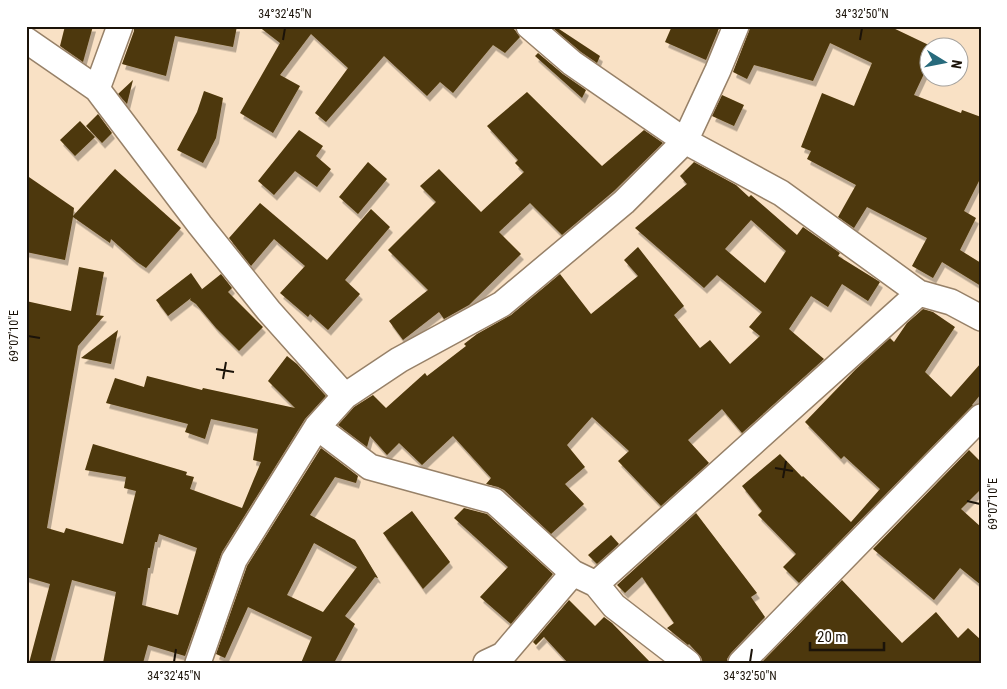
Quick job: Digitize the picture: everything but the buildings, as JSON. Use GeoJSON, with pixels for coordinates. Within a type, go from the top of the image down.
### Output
{"type":"FeatureCollection","features":[{"type":"Feature","properties":{"kind":"street"},"geometry":{"type":"LineString","coordinates":[[97,89],[120,26]]}},
{"type":"Feature","properties":{"kind":"street"},"geometry":{"type":"LineString","coordinates":[[530,26],[572,64],[684,141],[781,193],[919,294],[951,302],[981,318]]}},
{"type":"Feature","properties":{"kind":"street"},"geometry":{"type":"LineString","coordinates":[[198,663],[234,560],[317,426],[345,396],[399,360],[502,304],[624,202],[684,141],[718,70],[736,26]]}},
{"type":"Feature","properties":{"kind":"street"},"geometry":{"type":"LineString","coordinates":[[26,40],[97,89],[268,311],[345,396]]}},
{"type":"Feature","properties":{"kind":"street"},"geometry":{"type":"LineString","coordinates":[[596,584],[919,294]]}},
{"type":"Feature","properties":{"kind":"street"},"geometry":{"type":"LineString","coordinates":[[741,663],[981,417]]}},
{"type":"Feature","properties":{"kind":"street"},"geometry":{"type":"LineString","coordinates":[[317,426],[370,467],[494,501],[573,573],[596,584],[614,606],[688,663]]}},
{"type":"Feature","properties":{"kind":"street"},"geometry":{"type":"LineString","coordinates":[[486,663],[503,655],[573,573]]}}]}
